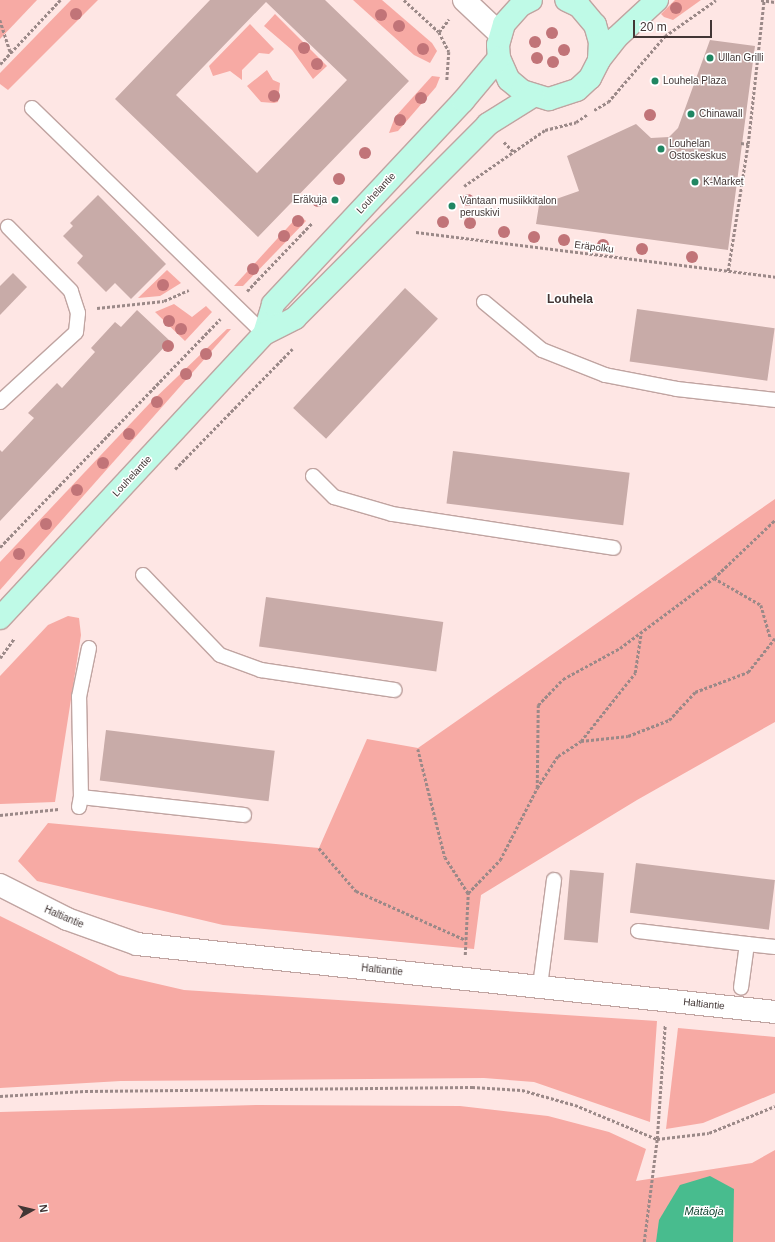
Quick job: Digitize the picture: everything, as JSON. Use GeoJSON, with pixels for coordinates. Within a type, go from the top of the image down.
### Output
{"type":"FeatureCollection","features":[{"type":"Feature","properties":{"kind":"main road"},"geometry":{"type":"LineString","coordinates":[[531,0],[510,14],[500,34],[499,58],[509,80],[533,96],[549,99],[577,90],[590,78],[598,60],[616,38],[657,0]]}},
{"type":"Feature","properties":{"kind":"main road"},"geometry":{"type":"LineString","coordinates":[[572,0],[586,13],[595,25],[600,42],[598,60]]}},
{"type":"Feature","properties":{"kind":"main road","name":"Louhelantie"},"geometry":{"type":"LineString","coordinates":[[264,334],[273,304],[463,101],[499,58]]}},
{"type":"Feature","properties":{"kind":"main road","name":"Louhelantie"},"geometry":{"type":"LineString","coordinates":[[0,618],[264,334],[295,318],[488,124],[533,96]]}},
{"type":"Feature","properties":{"kind":"street"},"geometry":{"type":"LineString","coordinates":[[464,0],[500,34]]}},
{"type":"Feature","properties":{"kind":"street","name":"Haltiantie"},"geometry":{"type":"LineString","coordinates":[[0,886],[67,919],[136,944],[775,1012]]}},
{"type":"Feature","properties":{"kind":"lane"},"geometry":{"type":"LineString","coordinates":[[32,108],[264,334]]}},
{"type":"Feature","properties":{"kind":"lane"},"geometry":{"type":"LineString","coordinates":[[0,402],[76,332],[77,310],[71,291],[8,228]]}},
{"type":"Feature","properties":{"kind":"lane"},"geometry":{"type":"LineString","coordinates":[[484,302],[542,350],[605,375],[677,389],[775,400]]}},
{"type":"Feature","properties":{"kind":"lane"},"geometry":{"type":"LineString","coordinates":[[313,476],[334,497],[392,514],[613,548]]}},
{"type":"Feature","properties":{"kind":"lane"},"geometry":{"type":"LineString","coordinates":[[143,575],[220,655],[261,670],[395,690]]}},
{"type":"Feature","properties":{"kind":"lane"},"geometry":{"type":"LineString","coordinates":[[89,648],[79,698],[80,803],[244,815]]}},
{"type":"Feature","properties":{"kind":"lane"},"geometry":{"type":"LineString","coordinates":[[540,986],[554,880]]}},
{"type":"Feature","properties":{"kind":"lane"},"geometry":{"type":"LineString","coordinates":[[638,931],[775,947]]}},
{"type":"Feature","properties":{"kind":"lane"},"geometry":{"type":"LineString","coordinates":[[741,988],[747,944]]}},
{"type":"Feature","properties":{"kind":"path"},"geometry":{"type":"LineString","coordinates":[[0,64],[60,0]]}},
{"type":"Feature","properties":{"kind":"path"},"geometry":{"type":"LineString","coordinates":[[404,0],[439,32],[448,52],[446,87]]}},
{"type":"Feature","properties":{"kind":"path"},"geometry":{"type":"LineString","coordinates":[[460,189],[545,130],[576,122],[608,102],[665,36],[716,0]]}},
{"type":"Feature","properties":{"kind":"path"},"geometry":{"type":"LineString","coordinates":[[728,272],[748,144],[763,0],[775,2]]}},
{"type":"Feature","properties":{"kind":"path"},"geometry":{"type":"LineString","coordinates":[[0,20],[11,53]]}},
{"type":"Feature","properties":{"kind":"path"},"geometry":{"type":"LineString","coordinates":[[741,143],[748,144]]}},
{"type":"Feature","properties":{"kind":"path","name":"Eräpolku"},"geometry":{"type":"LineString","coordinates":[[417,227],[411,232],[775,277]]}},
{"type":"Feature","properties":{"kind":"path"},"geometry":{"type":"LineString","coordinates":[[77,310],[177,298],[205,277]]}},
{"type":"Feature","properties":{"kind":"path"},"geometry":{"type":"LineString","coordinates":[[172,472],[298,343]]}},
{"type":"Feature","properties":{"kind":"path"},"geometry":{"type":"LineString","coordinates":[[537,788],[538,705],[563,679],[641,633],[714,578],[775,520]]}},
{"type":"Feature","properties":{"kind":"path"},"geometry":{"type":"LineString","coordinates":[[582,741],[628,736],[669,720],[695,692],[748,672],[773,638],[761,605],[714,578]]}},
{"type":"Feature","properties":{"kind":"path"},"geometry":{"type":"LineString","coordinates":[[468,893],[500,860],[537,788],[558,756],[582,741],[635,673],[641,633]]}},
{"type":"Feature","properties":{"kind":"path"},"geometry":{"type":"LineString","coordinates":[[0,658],[18,634]]}},
{"type":"Feature","properties":{"kind":"path"},"geometry":{"type":"LineString","coordinates":[[418,748],[445,858],[468,893],[464,962]]}},
{"type":"Feature","properties":{"kind":"path"},"geometry":{"type":"LineString","coordinates":[[0,815],[80,803]]}},
{"type":"Feature","properties":{"kind":"path"},"geometry":{"type":"LineString","coordinates":[[319,848],[356,891],[466,940]]}},
{"type":"Feature","properties":{"kind":"path"},"geometry":{"type":"LineString","coordinates":[[644,1242],[657,1139],[667,1000]]}},
{"type":"Feature","properties":{"kind":"path"},"geometry":{"type":"LineString","coordinates":[[0,1096],[84,1091],[472,1087],[522,1090],[576,1105],[657,1139],[709,1133],[775,1106]]}},
{"type":"Feature","properties":{"kind":"shaded area"},"geometry":{"type":"Polygon","coordinates":[[[0,0],[37,0],[0,39],[0,0]]]}},
{"type":"Feature","properties":{"kind":"shaded area"},"geometry":{"type":"Polygon","coordinates":[[[71,0],[98,0],[8,90],[0,84],[0,73],[71,0]]]}},
{"type":"Feature","properties":{"kind":"shaded area"},"geometry":{"type":"Polygon","coordinates":[[[353,0],[382,0],[432,43],[437,51],[430,63],[414,55],[353,0]]]}},
{"type":"Feature","properties":{"kind":"shaded area"},"geometry":{"type":"Polygon","coordinates":[[[675,0],[701,0],[673,20],[664,17],[661,14],[675,0]]]}},
{"type":"Feature","properties":{"kind":"shaded area"},"geometry":{"type":"Polygon","coordinates":[[[275,14],[327,66],[313,79],[292,50],[264,26],[275,14]]]}},
{"type":"Feature","properties":{"kind":"shaded area"},"geometry":{"type":"Polygon","coordinates":[[[250,24],[274,49],[269,54],[259,53],[242,70],[242,80],[230,71],[213,76],[209,66],[250,24]]]}},
{"type":"Feature","properties":{"kind":"shaded area"},"geometry":{"type":"Polygon","coordinates":[[[267,70],[273,80],[280,83],[278,102],[261,102],[247,86],[267,70]]]}},
{"type":"Feature","properties":{"kind":"shaded area"},"geometry":{"type":"Polygon","coordinates":[[[432,76],[440,77],[436,87],[398,131],[389,133],[395,117],[432,76]]]}},
{"type":"Feature","properties":{"kind":"shaded area"},"geometry":{"type":"Polygon","coordinates":[[[299,215],[306,221],[243,286],[234,286],[299,215]]]}},
{"type":"Feature","properties":{"kind":"shaded area"},"geometry":{"type":"Polygon","coordinates":[[[167,270],[181,283],[160,296],[138,298],[167,270]]]}},
{"type":"Feature","properties":{"kind":"shaded area"},"geometry":{"type":"Polygon","coordinates":[[[174,304],[192,317],[206,306],[212,312],[185,341],[155,312],[174,304]]]}},
{"type":"Feature","properties":{"kind":"shaded area"},"geometry":{"type":"Polygon","coordinates":[[[227,329],[231,329],[0,590],[0,562],[150,403],[227,329]]]}},
{"type":"Feature","properties":{"kind":"shaded area"},"geometry":{"type":"Polygon","coordinates":[[[775,499],[775,722],[637,800],[481,895],[474,949],[223,925],[37,881],[18,861],[48,823],[319,848],[367,739],[418,748],[775,499]]]}},
{"type":"Feature","properties":{"kind":"shaded area"},"geometry":{"type":"Polygon","coordinates":[[[68,616],[79,618],[81,635],[55,802],[0,804],[0,676],[48,625],[68,616]]]}},
{"type":"Feature","properties":{"kind":"shaded area"},"geometry":{"type":"Polygon","coordinates":[[[0,916],[119,975],[184,990],[657,1021],[650,1122],[534,1082],[484,1078],[121,1081],[0,1088],[0,916]]]}},
{"type":"Feature","properties":{"kind":"shaded area"},"geometry":{"type":"Polygon","coordinates":[[[678,1028],[775,1037],[775,1093],[703,1123],[666,1129],[678,1028]]]}},
{"type":"Feature","properties":{"kind":"shaded area"},"geometry":{"type":"Polygon","coordinates":[[[258,1105],[460,1106],[548,1116],[609,1132],[646,1149],[636,1181],[752,1163],[775,1150],[775,1242],[0,1242],[0,1112],[258,1105]]]}},
{"type":"Feature","properties":{"kind":"water","name":"Mätäoja"},"geometry":{"type":"Polygon","coordinates":[[[710,1176],[734,1189],[733,1242],[656,1242],[659,1220],[680,1185],[710,1176]]]}},
{"type":"Feature","properties":{"kind":"building"},"geometry":{"type":"Polygon","coordinates":[[[210,0],[325,0],[409,81],[258,237],[115,99],[210,0]],[[266,2],[176,95],[257,173],[347,80],[266,2]]]}},
{"type":"Feature","properties":{"kind":"building","name":"Louhelan Ostoskeskus"},"geometry":{"type":"Polygon","coordinates":[[[710,40],[755,46],[728,250],[536,224],[539,205],[579,191],[567,156],[636,124],[651,138],[669,137],[678,128],[710,40]]]}},
{"type":"Feature","properties":{"kind":"building"},"geometry":{"type":"Polygon","coordinates":[[[98,195],[166,264],[131,299],[115,283],[106,292],[77,263],[83,256],[63,236],[73,226],[70,223],[98,195]]]}},
{"type":"Feature","properties":{"kind":"building"},"geometry":{"type":"Polygon","coordinates":[[[13,273],[27,287],[0,315],[0,286],[13,273]]]}},
{"type":"Feature","properties":{"kind":"building"},"geometry":{"type":"Polygon","coordinates":[[[405,288],[438,319],[326,439],[293,408],[405,288]]]}},
{"type":"Feature","properties":{"kind":"building"},"geometry":{"type":"Polygon","coordinates":[[[637,309],[775,328],[767,381],[630,361],[637,309]]]}},
{"type":"Feature","properties":{"kind":"building"},"geometry":{"type":"Polygon","coordinates":[[[137,310],[170,341],[0,521],[0,450],[2,452],[34,418],[28,413],[57,383],[62,388],[95,352],[91,348],[115,322],[121,327],[137,310]]]}},
{"type":"Feature","properties":{"kind":"building"},"geometry":{"type":"Polygon","coordinates":[[[453,451],[630,473],[623,525],[447,504],[453,451]]]}},
{"type":"Feature","properties":{"kind":"building"},"geometry":{"type":"Polygon","coordinates":[[[266,597],[443,622],[436,671],[259,647],[266,597]]]}},
{"type":"Feature","properties":{"kind":"building"},"geometry":{"type":"Polygon","coordinates":[[[106,730],[275,751],[269,801],[100,781],[106,730]]]}},
{"type":"Feature","properties":{"kind":"building"},"geometry":{"type":"Polygon","coordinates":[[[636,863],[775,880],[769,930],[630,913],[636,863]]]}},
{"type":"Feature","properties":{"kind":"building"},"geometry":{"type":"Polygon","coordinates":[[[570,870],[604,873],[598,943],[564,940],[570,870]]]}},
{"type":"Feature","properties":{"kind":"place","name":"Ullan Grilli"},"geometry":{"type":"Point","coordinates":[710,58]}},
{"type":"Feature","properties":{"kind":"place","name":"Louhela Plaza"},"geometry":{"type":"Point","coordinates":[655,81]}},
{"type":"Feature","properties":{"kind":"place","name":"Chinawall"},"geometry":{"type":"Point","coordinates":[691,114]}},
{"type":"Feature","properties":{"kind":"place","name":"Louhelan Ostoskeskus"},"geometry":{"type":"Point","coordinates":[661,149]}},
{"type":"Feature","properties":{"kind":"place","name":"K-Market"},"geometry":{"type":"Point","coordinates":[695,182]}},
{"type":"Feature","properties":{"kind":"place","name":"Eräkuja"},"geometry":{"type":"Point","coordinates":[335,200]}},
{"type":"Feature","properties":{"kind":"place","name":"Vantaan musiikkitalon peruskivi"},"geometry":{"type":"Point","coordinates":[452,206]}},
{"type":"Feature","properties":{"kind":"district","name":"Louhela"},"geometry":{"type":"Point","coordinates":[570,300]}}]}
